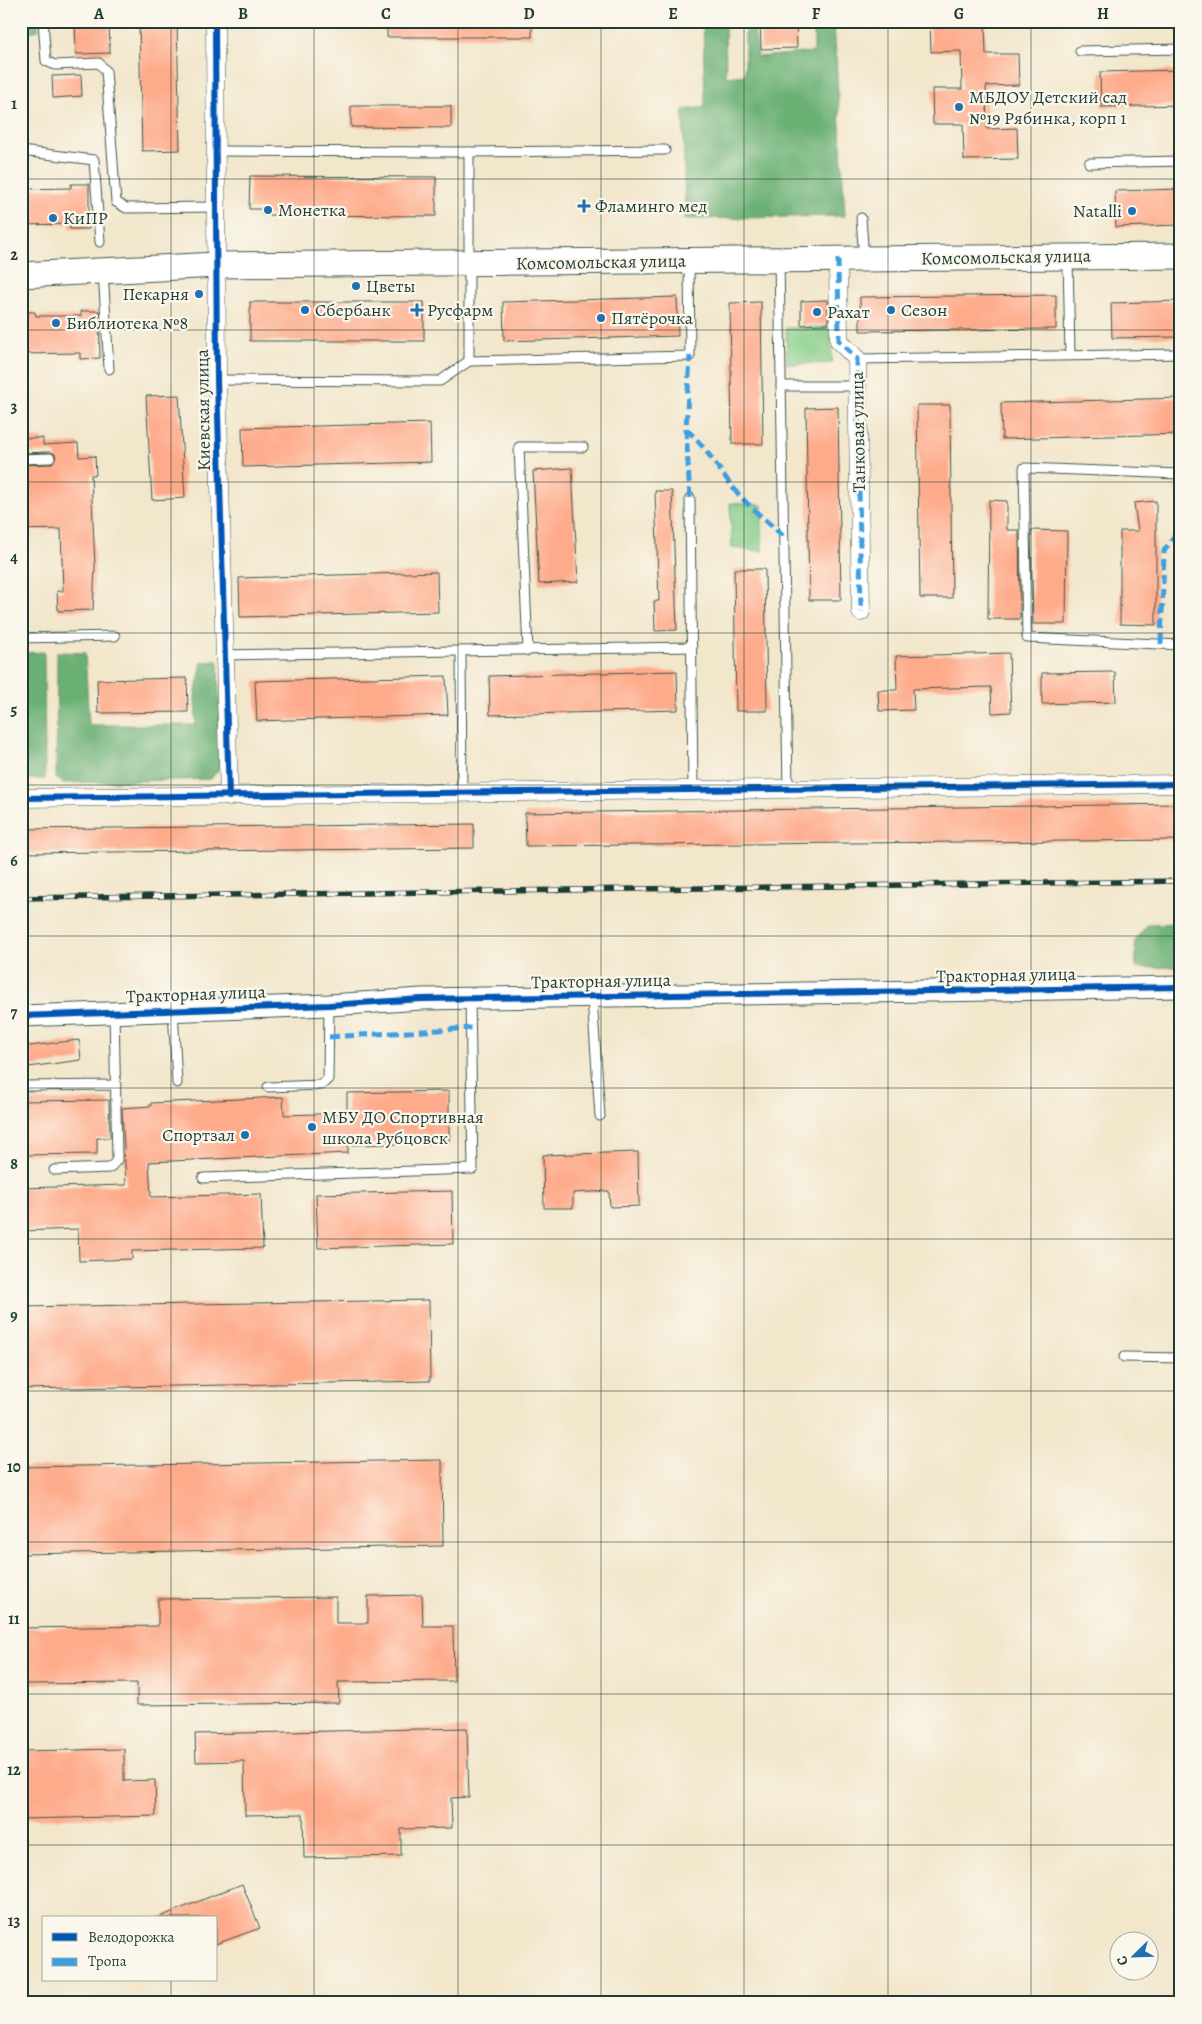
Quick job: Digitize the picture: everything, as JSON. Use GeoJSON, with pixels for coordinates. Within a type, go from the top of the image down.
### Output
{"type":"FeatureCollection","features":[{"type":"Feature","properties":{"kind":"main road","name":"Комсомольская улица"},"geometry":{"type":"LineString","coordinates":[[21,275],[217,265],[1181,256]]}},
{"type":"Feature","properties":{"kind":"street","name":"Киевская улица"},"geometry":{"type":"LineString","coordinates":[[215,21],[217,380],[229,797]]}},
{"type":"Feature","properties":{"kind":"street","name":"Танковая улица"},"geometry":{"type":"LineString","coordinates":[[838,259],[839,342],[857,360],[862,612]]}},
{"type":"Feature","properties":{"kind":"street"},"geometry":{"type":"LineString","coordinates":[[21,798],[229,797],[1181,784]]}},
{"type":"Feature","properties":{"kind":"street","name":"Тракторная улица"},"geometry":{"type":"LineString","coordinates":[[21,1016],[470,998],[1181,987]]}},
{"type":"Feature","properties":{"kind":"lane"},"geometry":{"type":"LineString","coordinates":[[44,21],[46,61],[55,65],[99,63],[106,71],[116,202],[126,208],[216,207]]}},
{"type":"Feature","properties":{"kind":"lane"},"geometry":{"type":"LineString","coordinates":[[1080,51],[1181,49]]}},
{"type":"Feature","properties":{"kind":"lane"},"geometry":{"type":"LineString","coordinates":[[216,151],[469,152],[665,150]]}},
{"type":"Feature","properties":{"kind":"lane"},"geometry":{"type":"LineString","coordinates":[[21,151],[94,160],[100,242]]}},
{"type":"Feature","properties":{"kind":"lane"},"geometry":{"type":"LineString","coordinates":[[469,152],[469,361]]}},
{"type":"Feature","properties":{"kind":"lane"},"geometry":{"type":"LineString","coordinates":[[1089,163],[1181,161]]}},
{"type":"Feature","properties":{"kind":"lane"},"geometry":{"type":"LineString","coordinates":[[861,218],[864,259]]}},
{"type":"Feature","properties":{"kind":"lane"},"geometry":{"type":"LineString","coordinates":[[1068,256],[1070,355]]}},
{"type":"Feature","properties":{"kind":"lane"},"geometry":{"type":"LineString","coordinates":[[779,260],[788,789]]}},
{"type":"Feature","properties":{"kind":"lane"},"geometry":{"type":"LineString","coordinates":[[217,380],[440,381],[469,361],[690,356],[690,261]]}},
{"type":"Feature","properties":{"kind":"lane"},"geometry":{"type":"LineString","coordinates":[[104,271],[109,369]]}},
{"type":"Feature","properties":{"kind":"lane"},"geometry":{"type":"LineString","coordinates":[[857,360],[1181,354]]}},
{"type":"Feature","properties":{"kind":"lane"},"geometry":{"type":"LineString","coordinates":[[781,386],[858,386]]}},
{"type":"Feature","properties":{"kind":"lane"},"geometry":{"type":"LineString","coordinates":[[528,651],[519,447],[583,447]]}},
{"type":"Feature","properties":{"kind":"lane"},"geometry":{"type":"LineString","coordinates":[[21,459],[50,458]]}},
{"type":"Feature","properties":{"kind":"lane"},"geometry":{"type":"LineString","coordinates":[[1181,474],[1024,468],[1027,638],[1181,645]]}},
{"type":"Feature","properties":{"kind":"lane"},"geometry":{"type":"LineString","coordinates":[[690,498],[693,790]]}},
{"type":"Feature","properties":{"kind":"lane"},"geometry":{"type":"LineString","coordinates":[[21,638],[114,636]]}},
{"type":"Feature","properties":{"kind":"lane"},"geometry":{"type":"LineString","coordinates":[[224,655],[692,647]]}},
{"type":"Feature","properties":{"kind":"lane"},"geometry":{"type":"LineString","coordinates":[[461,652],[462,794]]}},
{"type":"Feature","properties":{"kind":"lane"},"geometry":{"type":"LineString","coordinates":[[592,997],[600,1116]]}},
{"type":"Feature","properties":{"kind":"lane"},"geometry":{"type":"LineString","coordinates":[[203,1178],[473,1169],[470,998]]}},
{"type":"Feature","properties":{"kind":"lane"},"geometry":{"type":"LineString","coordinates":[[268,1088],[322,1085],[328,1079],[329,1005]]}},
{"type":"Feature","properties":{"kind":"lane"},"geometry":{"type":"LineString","coordinates":[[173,1009],[178,1083]]}},
{"type":"Feature","properties":{"kind":"lane"},"geometry":{"type":"LineString","coordinates":[[54,1170],[110,1168],[117,1160],[114,1012]]}},
{"type":"Feature","properties":{"kind":"lane"},"geometry":{"type":"LineString","coordinates":[[21,1086],[116,1085]]}},
{"type":"Feature","properties":{"kind":"lane"},"geometry":{"type":"LineString","coordinates":[[1124,1358],[1181,1358]]}},
{"type":"Feature","properties":{"kind":"green space"},"geometry":{"type":"Polygon","coordinates":[[[21,21],[38,21],[38,30],[21,35],[21,21]]]}},
{"type":"Feature","properties":{"kind":"green space"},"geometry":{"type":"Polygon","coordinates":[[[703,21],[725,21],[726,77],[745,75],[745,25],[753,25],[758,57],[814,52],[814,21],[834,21],[845,216],[685,219],[683,110],[705,107],[703,21]]]}},
{"type":"Feature","properties":{"kind":"green space"},"geometry":{"type":"Polygon","coordinates":[[[831,327],[832,363],[787,364],[786,328],[831,327]]]}},
{"type":"Feature","properties":{"kind":"green space"},"geometry":{"type":"Polygon","coordinates":[[[730,503],[762,505],[762,551],[732,548],[730,503]]]}},
{"type":"Feature","properties":{"kind":"green space"},"geometry":{"type":"Polygon","coordinates":[[[44,652],[45,779],[21,779],[21,653],[44,652]]]}},
{"type":"Feature","properties":{"kind":"green space"},"geometry":{"type":"Polygon","coordinates":[[[57,652],[85,653],[89,725],[196,725],[195,696],[202,662],[218,661],[221,766],[211,779],[63,783],[56,778],[57,652]]]}},
{"type":"Feature","properties":{"kind":"green space"},"geometry":{"type":"Polygon","coordinates":[[[1181,923],[1181,967],[1136,968],[1135,940],[1148,924],[1181,923]]]}},
{"type":"Feature","properties":{"kind":"building"},"geometry":{"type":"Polygon","coordinates":[[[75,21],[109,21],[110,53],[76,54],[75,21]]]}},
{"type":"Feature","properties":{"kind":"building"},"geometry":{"type":"Polygon","coordinates":[[[139,21],[177,21],[180,150],[142,151],[139,21]]]}},
{"type":"Feature","properties":{"kind":"building"},"geometry":{"type":"Polygon","coordinates":[[[387,21],[532,21],[532,37],[387,37],[387,21]]]}},
{"type":"Feature","properties":{"kind":"building"},"geometry":{"type":"Polygon","coordinates":[[[760,21],[796,21],[797,48],[761,49],[760,21]]]}},
{"type":"Feature","properties":{"kind":"building","name":"МБДОУ Детский сад №19 Рябинка, корп 1"},"geometry":{"type":"Polygon","coordinates":[[[930,21],[985,21],[986,54],[1018,54],[1019,85],[986,86],[987,129],[1017,128],[1018,159],[964,160],[963,124],[933,124],[932,89],[962,89],[961,51],[931,52],[930,21]]]}},
{"type":"Feature","properties":{"kind":"building"},"geometry":{"type":"Polygon","coordinates":[[[1181,70],[1181,105],[1101,107],[1100,72],[1181,70]]]}},
{"type":"Feature","properties":{"kind":"building"},"geometry":{"type":"Polygon","coordinates":[[[81,75],[82,96],[53,98],[52,76],[81,75]]]}},
{"type":"Feature","properties":{"kind":"building"},"geometry":{"type":"Polygon","coordinates":[[[351,106],[451,106],[451,128],[351,127],[351,106]]]}},
{"type":"Feature","properties":{"kind":"building"},"geometry":{"type":"Polygon","coordinates":[[[250,176],[436,177],[436,216],[262,215],[262,209],[249,209],[250,176]]]}},
{"type":"Feature","properties":{"kind":"building"},"geometry":{"type":"Polygon","coordinates":[[[71,184],[89,184],[89,229],[70,229],[70,224],[21,225],[21,189],[71,188],[71,184]]]}},
{"type":"Feature","properties":{"kind":"building"},"geometry":{"type":"Polygon","coordinates":[[[1181,189],[1181,225],[1116,227],[1115,191],[1181,189]]]}},
{"type":"Feature","properties":{"kind":"building"},"geometry":{"type":"Polygon","coordinates":[[[1056,295],[1056,329],[860,331],[860,297],[1056,295]]]}},
{"type":"Feature","properties":{"kind":"building"},"geometry":{"type":"Polygon","coordinates":[[[677,297],[678,336],[504,341],[503,302],[677,297]]]}},
{"type":"Feature","properties":{"kind":"building","name":"Рахат"},"geometry":{"type":"Polygon","coordinates":[[[828,300],[828,324],[801,325],[801,301],[828,300]]]}},
{"type":"Feature","properties":{"kind":"building"},"geometry":{"type":"Polygon","coordinates":[[[1181,301],[1181,337],[1112,338],[1111,303],[1181,301]]]}},
{"type":"Feature","properties":{"kind":"building"},"geometry":{"type":"Polygon","coordinates":[[[250,302],[424,302],[424,341],[250,341],[250,302]]]}},
{"type":"Feature","properties":{"kind":"building"},"geometry":{"type":"Polygon","coordinates":[[[761,302],[763,444],[732,444],[730,303],[761,302]]]}},
{"type":"Feature","properties":{"kind":"building"},"geometry":{"type":"Polygon","coordinates":[[[81,311],[99,311],[100,358],[80,359],[80,353],[21,354],[21,312],[35,312],[36,316],[81,316],[81,311]]]}},
{"type":"Feature","properties":{"kind":"building"},"geometry":{"type":"Polygon","coordinates":[[[179,395],[185,498],[152,500],[146,396],[179,395]]]}},
{"type":"Feature","properties":{"kind":"building"},"geometry":{"type":"Polygon","coordinates":[[[1181,398],[1181,434],[1002,439],[1001,403],[1181,398]]]}},
{"type":"Feature","properties":{"kind":"building"},"geometry":{"type":"Polygon","coordinates":[[[917,405],[950,405],[952,598],[920,598],[917,405]]]}},
{"type":"Feature","properties":{"kind":"building"},"geometry":{"type":"Polygon","coordinates":[[[838,407],[841,600],[809,600],[806,408],[838,407]]]}},
{"type":"Feature","properties":{"kind":"building"},"geometry":{"type":"Polygon","coordinates":[[[430,423],[431,462],[243,467],[242,428],[430,423]]]}},
{"type":"Feature","properties":{"kind":"building"},"geometry":{"type":"Polygon","coordinates":[[[21,438],[43,438],[43,445],[78,443],[79,457],[95,456],[96,475],[91,475],[95,567],[93,610],[58,611],[57,591],[63,591],[61,529],[21,530],[21,465],[51,464],[56,458],[55,454],[50,452],[21,453],[21,438]]]}},
{"type":"Feature","properties":{"kind":"building"},"geometry":{"type":"Polygon","coordinates":[[[572,468],[578,582],[539,584],[533,471],[572,468]]]}},
{"type":"Feature","properties":{"kind":"building"},"geometry":{"type":"Polygon","coordinates":[[[655,491],[672,491],[677,630],[655,631],[654,601],[659,601],[655,491]]]}},
{"type":"Feature","properties":{"kind":"building"},"geometry":{"type":"Polygon","coordinates":[[[989,500],[1007,501],[1007,530],[1019,530],[1020,619],[988,619],[989,500]]]}},
{"type":"Feature","properties":{"kind":"building"},"geometry":{"type":"Polygon","coordinates":[[[1156,501],[1156,625],[1120,624],[1120,531],[1138,531],[1134,503],[1156,501]]]}},
{"type":"Feature","properties":{"kind":"building"},"geometry":{"type":"Polygon","coordinates":[[[1031,530],[1067,531],[1066,624],[1033,624],[1031,530]]]}},
{"type":"Feature","properties":{"kind":"building"},"geometry":{"type":"Polygon","coordinates":[[[734,569],[765,569],[767,711],[736,711],[734,569]]]}},
{"type":"Feature","properties":{"kind":"building"},"geometry":{"type":"Polygon","coordinates":[[[437,572],[438,612],[240,617],[239,578],[437,572]]]}},
{"type":"Feature","properties":{"kind":"building"},"geometry":{"type":"Polygon","coordinates":[[[1009,653],[1011,712],[992,713],[991,687],[913,689],[914,710],[879,711],[878,690],[897,690],[896,656],[1009,653]]]}},
{"type":"Feature","properties":{"kind":"building"},"geometry":{"type":"Polygon","coordinates":[[[677,671],[678,710],[490,715],[489,676],[677,671]]]}},
{"type":"Feature","properties":{"kind":"building"},"geometry":{"type":"Polygon","coordinates":[[[1115,672],[1116,702],[1042,704],[1042,673],[1115,672]]]}},
{"type":"Feature","properties":{"kind":"building"},"geometry":{"type":"Polygon","coordinates":[[[446,676],[448,715],[257,721],[255,681],[446,676]]]}},
{"type":"Feature","properties":{"kind":"building"},"geometry":{"type":"Polygon","coordinates":[[[187,678],[188,712],[98,713],[97,680],[187,678]]]}},
{"type":"Feature","properties":{"kind":"building"},"geometry":{"type":"Polygon","coordinates":[[[1181,804],[1181,840],[526,846],[525,813],[1181,804]]]}},
{"type":"Feature","properties":{"kind":"building"},"geometry":{"type":"Polygon","coordinates":[[[474,824],[474,848],[21,853],[21,829],[474,824]]]}},
{"type":"Feature","properties":{"kind":"building"},"geometry":{"type":"Polygon","coordinates":[[[79,1040],[81,1060],[21,1068],[21,1047],[79,1040]]]}},
{"type":"Feature","properties":{"kind":"building"},"geometry":{"type":"Polygon","coordinates":[[[449,1091],[449,1143],[348,1145],[348,1153],[149,1162],[151,1197],[261,1194],[263,1248],[132,1251],[132,1259],[79,1261],[78,1229],[21,1231],[21,1188],[126,1185],[122,1108],[151,1106],[151,1103],[283,1097],[284,1115],[347,1113],[347,1093],[449,1091]]]}},
{"type":"Feature","properties":{"kind":"building"},"geometry":{"type":"Polygon","coordinates":[[[109,1100],[110,1138],[97,1138],[97,1154],[21,1155],[21,1101],[109,1100]]]}},
{"type":"Feature","properties":{"kind":"building"},"geometry":{"type":"Polygon","coordinates":[[[638,1152],[639,1206],[610,1207],[609,1191],[573,1193],[573,1208],[544,1208],[543,1155],[638,1152]]]}},
{"type":"Feature","properties":{"kind":"building"},"geometry":{"type":"Polygon","coordinates":[[[452,1191],[453,1244],[318,1248],[316,1194],[452,1191]]]}},
{"type":"Feature","properties":{"kind":"building"},"geometry":{"type":"Polygon","coordinates":[[[429,1300],[430,1381],[21,1389],[21,1307],[429,1300]]]}},
{"type":"Feature","properties":{"kind":"building"},"geometry":{"type":"Polygon","coordinates":[[[442,1460],[443,1546],[21,1554],[21,1467],[442,1460]]]}},
{"type":"Feature","properties":{"kind":"building"},"geometry":{"type":"Polygon","coordinates":[[[422,1595],[423,1626],[453,1626],[454,1681],[338,1682],[339,1703],[137,1705],[137,1683],[22,1684],[21,1628],[158,1626],[158,1599],[336,1597],[336,1623],[368,1623],[368,1596],[422,1595]]]}},
{"type":"Feature","properties":{"kind":"building"},"geometry":{"type":"Polygon","coordinates":[[[467,1728],[469,1797],[451,1798],[452,1828],[401,1829],[401,1856],[304,1858],[303,1814],[245,1815],[244,1761],[196,1762],[195,1734],[467,1728]]]}},
{"type":"Feature","properties":{"kind":"building"},"geometry":{"type":"Polygon","coordinates":[[[124,1749],[124,1781],[155,1780],[156,1816],[21,1819],[21,1751],[124,1749]]]}},
{"type":"Feature","properties":{"kind":"building"},"geometry":{"type":"Polygon","coordinates":[[[242,1884],[260,1928],[218,1943],[218,1916],[162,1916],[242,1884]]]}},
{"type":"Feature","properties":{"kind":"railway"},"geometry":{"type":"LineString","coordinates":[[21,898],[1181,881]]}},
{"type":"Feature","properties":{"kind":"marked path"},"geometry":{"type":"LineString","coordinates":[[838,259],[839,341],[857,359],[861,612]]}},
{"type":"Feature","properties":{"kind":"marked path"},"geometry":{"type":"LineString","coordinates":[[690,356],[686,429],[690,498]]}},
{"type":"Feature","properties":{"kind":"marked path"},"geometry":{"type":"LineString","coordinates":[[686,429],[701,445],[740,496],[783,536]]}},
{"type":"Feature","properties":{"kind":"marked path"},"geometry":{"type":"LineString","coordinates":[[1161,644],[1164,551],[1181,526]]}},
{"type":"Feature","properties":{"kind":"marked path"},"geometry":{"type":"LineString","coordinates":[[329,1037],[471,1028]]}},
{"type":"Feature","properties":{"kind":"cycle path"},"geometry":{"type":"LineString","coordinates":[[215,21],[217,380],[229,797]]}},
{"type":"Feature","properties":{"kind":"cycle path"},"geometry":{"type":"LineString","coordinates":[[21,798],[1181,784]]}},
{"type":"Feature","properties":{"kind":"cycle path"},"geometry":{"type":"LineString","coordinates":[[21,1016],[329,1005],[422,999],[1181,987]]}},
{"type":"Feature","properties":{"kind":"place","name":"МБДОУ Детский сад №19 Рябинка, корп 1"},"geometry":{"type":"Point","coordinates":[959,107]}},
{"type":"Feature","properties":{"kind":"place","name":"Фламинго мед"},"geometry":{"type":"Point","coordinates":[584,206]}},
{"type":"Feature","properties":{"kind":"place","name":"Монетка"},"geometry":{"type":"Point","coordinates":[268,210]}},
{"type":"Feature","properties":{"kind":"place","name":"Natalli"},"geometry":{"type":"Point","coordinates":[1132,211]}},
{"type":"Feature","properties":{"kind":"place","name":"КиПР"},"geometry":{"type":"Point","coordinates":[53,218]}},
{"type":"Feature","properties":{"kind":"place","name":"Цветы"},"geometry":{"type":"Point","coordinates":[356,286]}},
{"type":"Feature","properties":{"kind":"place","name":"Пекарня"},"geometry":{"type":"Point","coordinates":[199,294]}},
{"type":"Feature","properties":{"kind":"place","name":"Сбербанк"},"geometry":{"type":"Point","coordinates":[305,310]}},
{"type":"Feature","properties":{"kind":"place","name":"Русфарм"},"geometry":{"type":"Point","coordinates":[417,310]}},
{"type":"Feature","properties":{"kind":"place","name":"Сезон"},"geometry":{"type":"Point","coordinates":[891,310]}},
{"type":"Feature","properties":{"kind":"place","name":"Рахат"},"geometry":{"type":"Point","coordinates":[817,312]}},
{"type":"Feature","properties":{"kind":"place","name":"Пятёрочка"},"geometry":{"type":"Point","coordinates":[601,318]}},
{"type":"Feature","properties":{"kind":"place","name":"Библиотека №8"},"geometry":{"type":"Point","coordinates":[56,323]}},
{"type":"Feature","properties":{"kind":"place","name":"МБУ ДО Спортивная школа Рубцовск"},"geometry":{"type":"Point","coordinates":[312,1127]}},
{"type":"Feature","properties":{"kind":"place","name":"Спортзал"},"geometry":{"type":"Point","coordinates":[245,1135]}}]}
